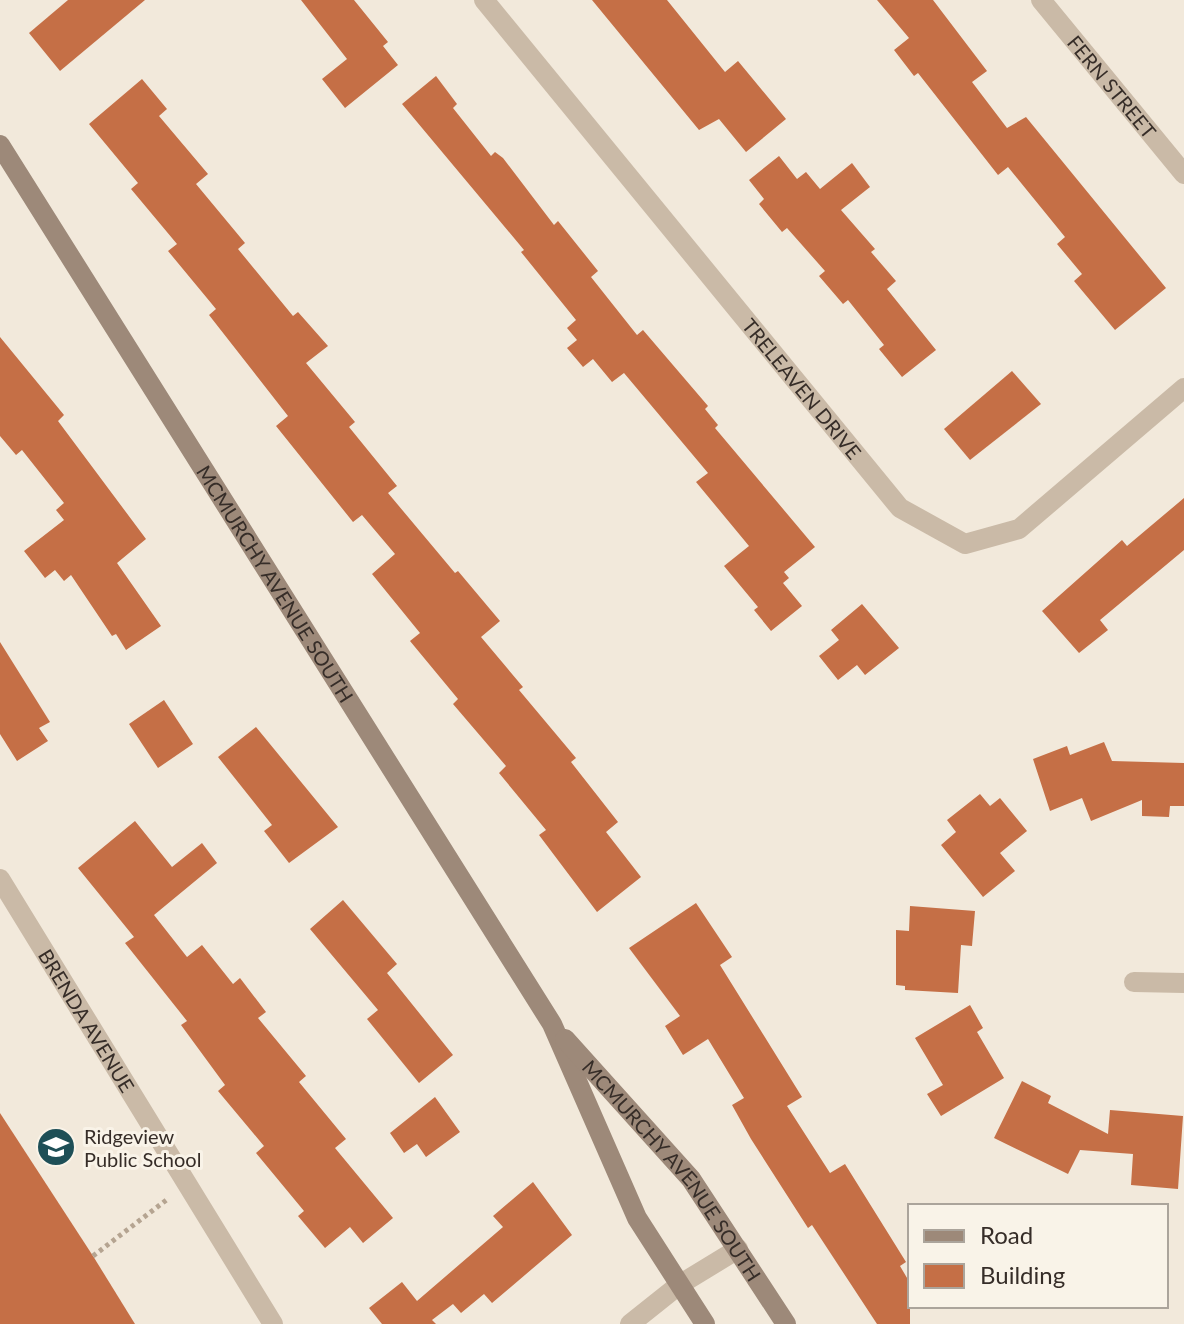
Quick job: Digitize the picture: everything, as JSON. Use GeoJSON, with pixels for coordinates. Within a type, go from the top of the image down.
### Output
{"type":"FeatureCollection","features":[{"type":"Feature","properties":{"kind":"street","name":"TRELEAVEN DRIVE"},"geometry":{"type":"LineString","coordinates":[[484,0],[900,508],[965,544],[1019,529],[1184,388]]}},
{"type":"Feature","properties":{"kind":"street","name":"FERN STREET"},"geometry":{"type":"LineString","coordinates":[[1041,0],[1184,174]]}},
{"type":"Feature","properties":{"kind":"street","name":"MCMURCHY AVENUE SOUTH"},"geometry":{"type":"LineString","coordinates":[[0,145],[552,1024],[637,1218],[705,1324]]}},
{"type":"Feature","properties":{"kind":"street","name":"BRENDA AVENUE"},"geometry":{"type":"LineString","coordinates":[[0,879],[273,1324]]}},
{"type":"Feature","properties":{"kind":"street"},"geometry":{"type":"LineString","coordinates":[[1134,982],[1184,983]]}},
{"type":"Feature","properties":{"kind":"street","name":"MCMURCHY AVENUE SOUTH"},"geometry":{"type":"LineString","coordinates":[[552,1024],[691,1179],[786,1324]]}},
{"type":"Feature","properties":{"kind":"street"},"geometry":{"type":"LineString","coordinates":[[630,1324],[679,1285],[738,1249]]}},
{"type":"Feature","properties":{"kind":"path"},"geometry":{"type":"LineString","coordinates":[[93,1256],[187,1185]]}},
{"type":"Feature","properties":{"kind":"building"},"geometry":{"type":"Polygon","coordinates":[[[68,0],[145,0],[60,71],[29,33],[68,0]]]}},
{"type":"Feature","properties":{"kind":"building"},"geometry":{"type":"Polygon","coordinates":[[[301,0],[354,0],[388,42],[383,46],[398,65],[345,108],[322,79],[347,59],[301,0]]]}},
{"type":"Feature","properties":{"kind":"building"},"geometry":{"type":"Polygon","coordinates":[[[592,0],[667,0],[725,72],[738,61],[786,119],[746,152],[719,119],[699,130],[592,0]]]}},
{"type":"Feature","properties":{"kind":"building"},"geometry":{"type":"Polygon","coordinates":[[[877,0],[933,0],[987,71],[972,82],[1007,128],[1026,117],[1166,288],[1115,330],[1074,281],[1082,274],[1057,244],[1065,237],[1008,167],[998,175],[918,73],[914,76],[894,50],[909,38],[877,0]]]}},
{"type":"Feature","properties":{"kind":"building"},"geometry":{"type":"Polygon","coordinates":[[[436,76],[457,104],[453,108],[491,156],[495,152],[503,158],[554,225],[558,221],[598,271],[591,277],[637,335],[643,330],[708,406],[705,409],[718,425],[715,428],[815,547],[784,572],[789,578],[783,583],[802,606],[771,631],[754,610],[758,607],[724,566],[749,546],[696,482],[708,473],[624,373],[612,382],[593,359],[583,367],[567,348],[577,340],[567,328],[576,320],[521,252],[524,250],[402,104],[436,76]]]}},
{"type":"Feature","properties":{"kind":"building"},"geometry":{"type":"Polygon","coordinates":[[[142,79],[167,109],[159,116],[208,174],[196,184],[245,243],[238,249],[293,316],[298,312],[328,346],[306,363],[355,422],[349,427],[397,486],[388,493],[500,621],[481,637],[523,687],[519,690],[576,758],[571,762],[618,822],[606,832],[641,877],[597,912],[539,835],[546,830],[499,773],[506,766],[453,704],[458,699],[410,641],[420,633],[372,574],[395,554],[362,515],[353,522],[276,426],[288,416],[209,315],[216,309],[168,251],[177,244],[131,189],[138,183],[89,124],[142,79]]]}},
{"type":"Feature","properties":{"kind":"building"},"geometry":{"type":"Polygon","coordinates":[[[779,156],[797,179],[806,172],[820,189],[852,163],[870,187],[841,210],[875,249],[871,252],[896,281],[887,289],[936,350],[902,377],[879,349],[884,345],[848,300],[843,304],[819,276],[825,271],[787,228],[782,232],[759,204],[764,199],[749,180],[779,156]]]}},
{"type":"Feature","properties":{"kind":"building"},"geometry":{"type":"Polygon","coordinates":[[[0,337],[64,415],[58,421],[146,539],[117,563],[161,626],[126,650],[116,634],[112,636],[71,575],[64,581],[55,570],[45,578],[24,551],[64,520],[56,510],[64,503],[22,450],[16,455],[0,436],[0,337]]]}},
{"type":"Feature","properties":{"kind":"building"},"geometry":{"type":"Polygon","coordinates":[[[1012,371],[1041,404],[970,460],[944,429],[1012,371]]]}},
{"type":"Feature","properties":{"kind":"building"},"geometry":{"type":"Polygon","coordinates":[[[1184,498],[1184,550],[1100,620],[1108,630],[1079,653],[1042,611],[1122,540],[1127,546],[1184,498]]]}},
{"type":"Feature","properties":{"kind":"building"},"geometry":{"type":"Polygon","coordinates":[[[862,604],[899,648],[865,675],[857,665],[838,680],[819,656],[839,640],[831,630],[862,604]]]}},
{"type":"Feature","properties":{"kind":"building"},"geometry":{"type":"Polygon","coordinates":[[[0,642],[50,722],[39,728],[48,741],[17,761],[0,734],[0,642]]]}},
{"type":"Feature","properties":{"kind":"building"},"geometry":{"type":"Polygon","coordinates":[[[164,700],[193,744],[158,768],[129,724],[164,700]]]}},
{"type":"Feature","properties":{"kind":"building"},"geometry":{"type":"Polygon","coordinates":[[[256,727],[338,827],[289,863],[264,831],[272,825],[218,757],[256,727]]]}},
{"type":"Feature","properties":{"kind":"building"},"geometry":{"type":"Polygon","coordinates":[[[1104,742],[1112,761],[1184,763],[1184,806],[1170,806],[1169,817],[1142,816],[1142,800],[1091,821],[1082,798],[1050,811],[1033,759],[1067,746],[1070,755],[1104,742]]]}},
{"type":"Feature","properties":{"kind":"building"},"geometry":{"type":"Polygon","coordinates":[[[980,794],[990,806],[1000,798],[1027,831],[1000,853],[1015,871],[983,897],[941,845],[956,832],[947,820],[980,794]]]}},
{"type":"Feature","properties":{"kind":"building"},"geometry":{"type":"Polygon","coordinates":[[[135,821],[172,867],[202,843],[217,863],[154,915],[187,957],[202,945],[233,984],[240,978],[266,1012],[258,1018],[306,1076],[299,1082],[346,1139],[335,1148],[393,1218],[363,1243],[350,1227],[325,1248],[298,1216],[304,1211],[256,1153],[264,1146],[218,1091],[225,1085],[181,1025],[187,1021],[125,943],[134,937],[78,868],[135,821]]]}},
{"type":"Feature","properties":{"kind":"building"},"geometry":{"type":"Polygon","coordinates":[[[343,900],[397,964],[387,973],[453,1055],[419,1083],[367,1019],[378,1010],[310,929],[343,900]]]}},
{"type":"Feature","properties":{"kind":"building"},"geometry":{"type":"Polygon","coordinates":[[[696,903],[732,957],[720,965],[802,1097],[787,1106],[830,1173],[845,1164],[906,1262],[900,1266],[908,1280],[910,1324],[877,1324],[812,1225],[808,1228],[751,1139],[732,1105],[744,1098],[708,1039],[683,1055],[665,1026],[680,1016],[629,948],[696,903]]]}},
{"type":"Feature","properties":{"kind":"building"},"geometry":{"type":"Polygon","coordinates":[[[910,906],[975,911],[972,946],[961,945],[958,993],[905,990],[905,986],[896,985],[896,930],[909,931],[910,906]]]}},
{"type":"Feature","properties":{"kind":"building"},"geometry":{"type":"Polygon","coordinates":[[[970,1005],[983,1028],[977,1032],[1004,1078],[941,1116],[927,1094],[943,1085],[915,1038],[970,1005]]]}},
{"type":"Feature","properties":{"kind":"building"},"geometry":{"type":"Polygon","coordinates":[[[1022,1081],[1051,1096],[1048,1103],[1108,1134],[1110,1110],[1183,1116],[1178,1189],[1131,1185],[1133,1154],[1080,1150],[1068,1174],[994,1138],[1022,1081]]]}},
{"type":"Feature","properties":{"kind":"building"},"geometry":{"type":"Polygon","coordinates":[[[435,1097],[460,1132],[426,1157],[417,1144],[404,1153],[390,1133],[435,1097]]]}},
{"type":"Feature","properties":{"kind":"building"},"geometry":{"type":"Polygon","coordinates":[[[0,1113],[93,1256],[135,1324],[0,1324],[0,1113]]]}},
{"type":"Feature","properties":{"kind":"building"},"geometry":{"type":"Polygon","coordinates":[[[533,1182],[572,1235],[492,1303],[484,1294],[461,1313],[453,1304],[432,1320],[436,1324],[382,1324],[369,1308],[402,1282],[417,1301],[503,1227],[493,1216],[533,1182]]]}},
{"type":"Feature","properties":{"kind":"place","name":"Ridgeview Public School"},"geometry":{"type":"Point","coordinates":[56,1147]}}]}
